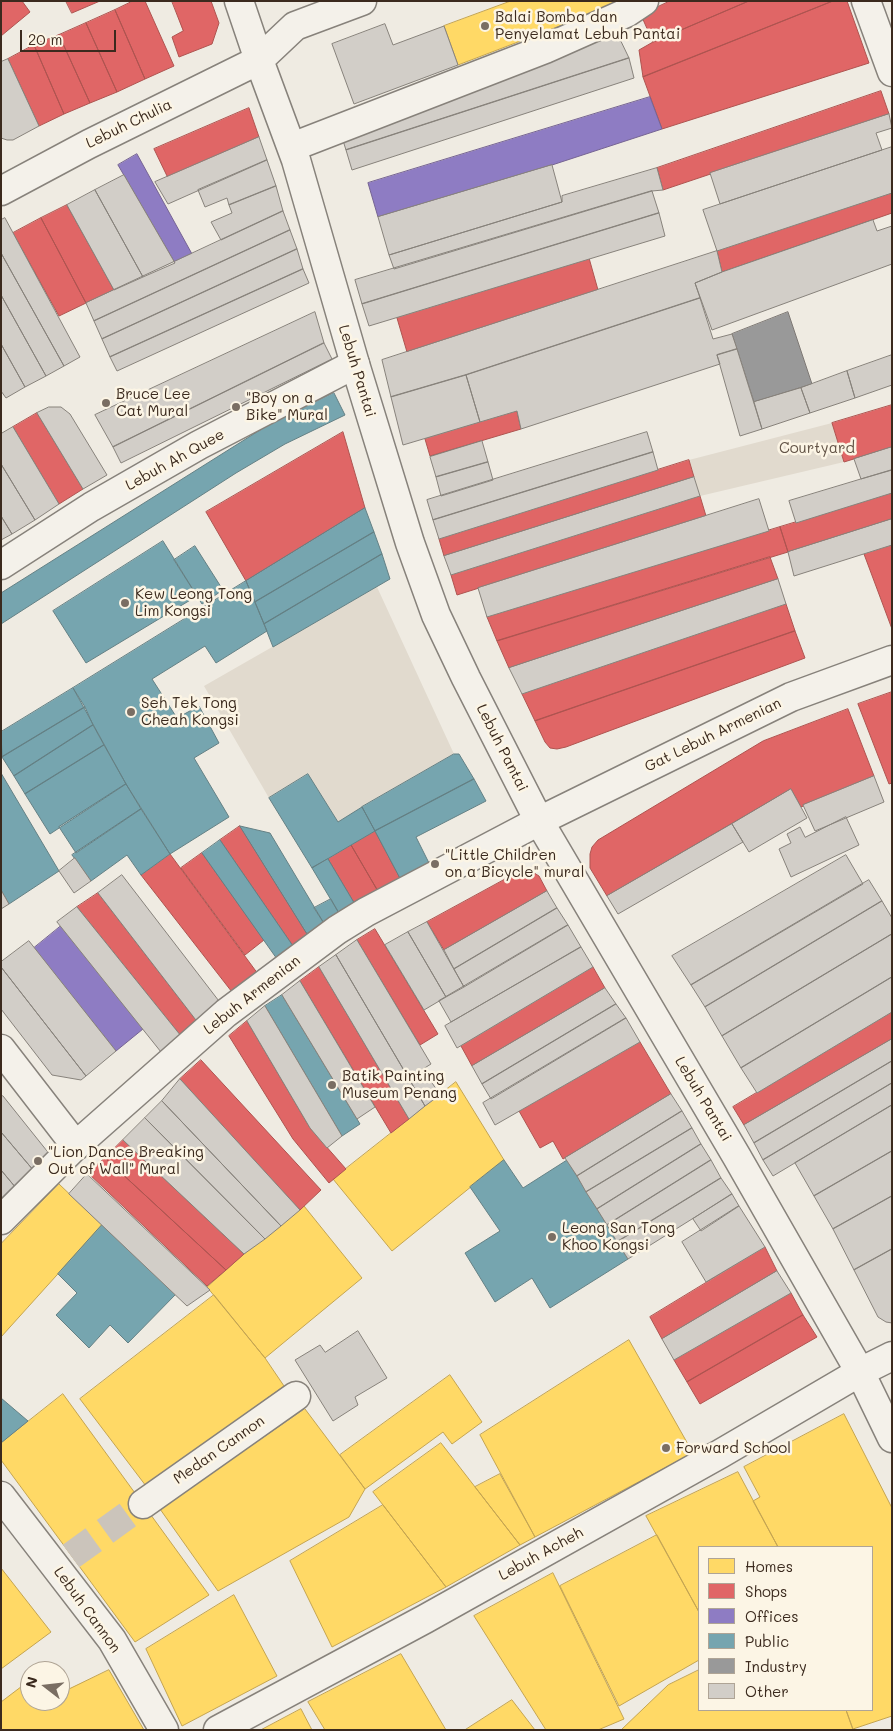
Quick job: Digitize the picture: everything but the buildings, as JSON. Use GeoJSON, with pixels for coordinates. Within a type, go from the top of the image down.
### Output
{"type":"FeatureCollection","features":[{"type":"Feature","properties":{"kind":"street","name":"Lebuh Pantai"},"geometry":{"type":"LineString","coordinates":[[239,1],[292,147],[355,364],[410,543],[436,615],[539,821],[737,1157],[860,1372],[892,1438]]}},
{"type":"Feature","properties":{"kind":"street","name":"Lebuh Chulia"},"geometry":{"type":"LineString","coordinates":[[1,192],[88,144],[259,60],[295,26],[362,1]]}},
{"type":"Feature","properties":{"kind":"street"},"geometry":{"type":"LineString","coordinates":[[292,147],[545,49],[626,13],[644,1]]}},
{"type":"Feature","properties":{"kind":"street"},"geometry":{"type":"LineString","coordinates":[[866,1],[892,72]]}},
{"type":"Feature","properties":{"kind":"street","name":"Lebuh Ah Quee"},"geometry":{"type":"LineString","coordinates":[[1,565],[91,507],[199,444],[355,364]]}},
{"type":"Feature","properties":{"kind":"street","name":"Gat Lebuh Armenian"},"geometry":{"type":"LineString","coordinates":[[539,821],[791,697],[892,660]]}},
{"type":"Feature","properties":{"kind":"street","name":"Lebuh Armenian"},"geometry":{"type":"LineString","coordinates":[[1,1220],[76,1146],[226,1012],[337,930],[374,908],[539,821]]}},
{"type":"Feature","properties":{"kind":"street"},"geometry":{"type":"LineString","coordinates":[[1,1049],[76,1146]]}},
{"type":"Feature","properties":{"kind":"street","name":"Lebuh Acheh"},"geometry":{"type":"LineString","coordinates":[[218,1730],[442,1610],[720,1454],[860,1372],[892,1356]]}},
{"type":"Feature","properties":{"kind":"street","name":"Medan Cannon"},"geometry":{"type":"LineString","coordinates":[[143,1504],[296,1396]]}},
{"type":"Feature","properties":{"kind":"street","name":"Lebuh Cannon"},"geometry":{"type":"LineString","coordinates":[[1,1496],[64,1561],[164,1730]]}},
{"type":"Feature","properties":{"kind":"green space","name":"Courtyard"},"geometry":{"type":"Polygon","coordinates":[[[832,423],[844,462],[700,496],[689,460],[832,423]]]}},
{"type":"Feature","properties":{"kind":"green space"},"geometry":{"type":"Polygon","coordinates":[[[377,587],[454,754],[338,822],[308,774],[269,798],[204,686],[377,587]]]}},
{"type":"Feature","properties":{"kind":"tunnel"},"geometry":{"type":"LineString","coordinates":[[71,1556],[143,1504]]}},
{"type":"Feature","properties":{"kind":"place","name":"Balai Bomba dan Penyelamat Lebuh Pantai"},"geometry":{"type":"Point","coordinates":[485,26]}},
{"type":"Feature","properties":{"kind":"place","name":"Bruce Lee Cat Mural"},"geometry":{"type":"Point","coordinates":[106,403]}},
{"type":"Feature","properties":{"kind":"place","name":"\"Boy on a Bike\" Mural"},"geometry":{"type":"Point","coordinates":[236,407]}},
{"type":"Feature","properties":{"kind":"place","name":"Kew Leong Tong Lim Kongsi"},"geometry":{"type":"Point","coordinates":[125,603]}},
{"type":"Feature","properties":{"kind":"place","name":"Seh Tek Tong Cheah Kongsi"},"geometry":{"type":"Point","coordinates":[131,712]}},
{"type":"Feature","properties":{"kind":"place","name":"\"Little Children on a Bicycle\" mural"},"geometry":{"type":"Point","coordinates":[435,864]}},
{"type":"Feature","properties":{"kind":"place","name":"Batik Painting Museum Penang"},"geometry":{"type":"Point","coordinates":[332,1085]}},
{"type":"Feature","properties":{"kind":"place","name":"\"Lion Dance Breaking Out of Wall\" Mural"},"geometry":{"type":"Point","coordinates":[38,1161]}},
{"type":"Feature","properties":{"kind":"place","name":"Leong San Tong Khoo Kongsi"},"geometry":{"type":"Point","coordinates":[552,1237]}},
{"type":"Feature","properties":{"kind":"place","name":"Forward School"},"geometry":{"type":"Point","coordinates":[666,1448]}}]}
